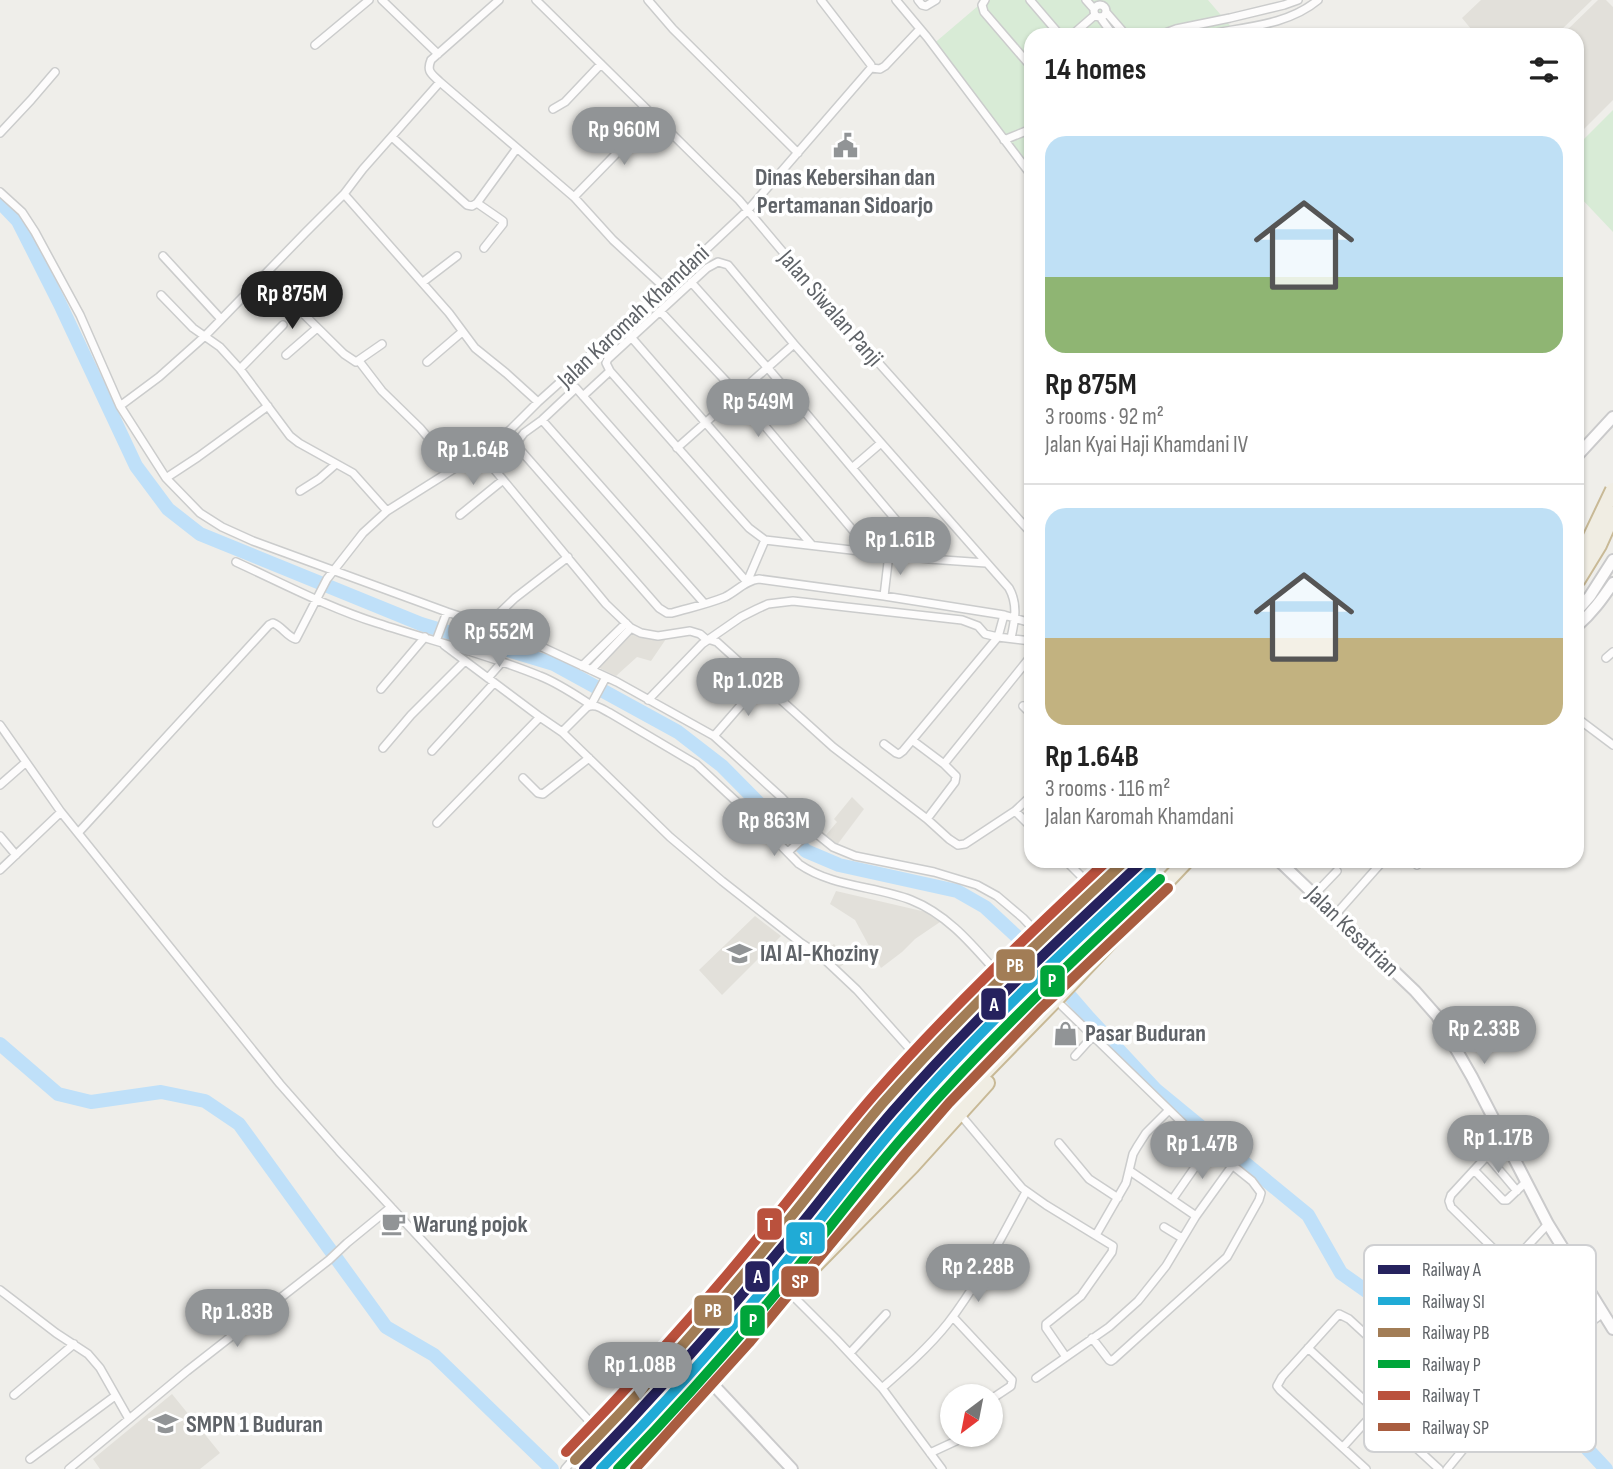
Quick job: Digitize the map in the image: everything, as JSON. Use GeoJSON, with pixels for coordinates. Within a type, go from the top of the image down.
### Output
{"type":"FeatureCollection","features":[{"type":"Feature","properties":{"kind":"highway"},"geometry":{"type":"LineString","coordinates":[[1584,551],[1613,490]]}},
{"type":"Feature","properties":{"kind":"highway"},"geometry":{"type":"LineString","coordinates":[[1584,569],[1613,514]]}},
{"type":"Feature","properties":{"kind":"highway"},"geometry":{"type":"LineString","coordinates":[[1075,986],[1180,868]]}},
{"type":"Feature","properties":{"kind":"highway"},"geometry":{"type":"LineString","coordinates":[[924,1145],[947,1111],[1191,868]]}},
{"type":"Feature","properties":{"kind":"highway"},"geometry":{"type":"LineString","coordinates":[[615,1469],[788,1292],[924,1145],[959,1113],[1058,1003]]}},
{"type":"Feature","properties":{"kind":"highway"},"geometry":{"type":"LineString","coordinates":[[602,1469],[908,1162]]}},
{"type":"Feature","properties":{"kind":"street"},"geometry":{"type":"LineString","coordinates":[[315,45],[369,0]]}},
{"type":"Feature","properties":{"kind":"street"},"geometry":{"type":"LineString","coordinates":[[382,0],[438,54]]}},
{"type":"Feature","properties":{"kind":"street"},"geometry":{"type":"LineString","coordinates":[[499,0],[431,60],[429,71],[574,197],[613,240],[665,288]]}},
{"type":"Feature","properties":{"kind":"street","name":"Jalan Siwalan Panji"},"geometry":{"type":"LineString","coordinates":[[536,0],[747,209],[842,322],[1024,525]]}},
{"type":"Feature","properties":{"kind":"street"},"geometry":{"type":"LineString","coordinates":[[648,0],[673,29],[798,153]]}},
{"type":"Feature","properties":{"kind":"street"},"geometry":{"type":"LineString","coordinates":[[821,0],[871,68]]}},
{"type":"Feature","properties":{"kind":"street"},"geometry":{"type":"LineString","coordinates":[[896,0],[1024,164]]}},
{"type":"Feature","properties":{"kind":"street"},"geometry":{"type":"LineString","coordinates":[[918,0],[926,6],[936,0]]}},
{"type":"Feature","properties":{"kind":"street"},"geometry":{"type":"LineString","coordinates":[[985,0],[982,5],[984,12],[1024,59]]}},
{"type":"Feature","properties":{"kind":"street"},"geometry":{"type":"LineString","coordinates":[[1030,0],[1054,28]]}},
{"type":"Feature","properties":{"kind":"street"},"geometry":{"type":"LineString","coordinates":[[1086,0],[1119,28]]}},
{"type":"Feature","properties":{"kind":"street"},"geometry":{"type":"LineString","coordinates":[[1079,28],[1113,0]]}},
{"type":"Feature","properties":{"kind":"street"},"geometry":{"type":"LineString","coordinates":[[1192,28],[1300,0],[1303,5],[1309,7]]}},
{"type":"Feature","properties":{"kind":"street"},"geometry":{"type":"LineString","coordinates":[[1239,28],[1290,17],[1318,0]]}},
{"type":"Feature","properties":{"kind":"street"},"geometry":{"type":"LineString","coordinates":[[1284,5],[1291,10],[1290,17]]}},
{"type":"Feature","properties":{"kind":"street"},"geometry":{"type":"LineString","coordinates":[[1099,9],[1109,28]]}},
{"type":"Feature","properties":{"kind":"street"},"geometry":{"type":"LineString","coordinates":[[1204,28],[1205,24]]}},
{"type":"Feature","properties":{"kind":"street","name":"Jalan Karomah Khamdani"},"geometry":{"type":"LineString","coordinates":[[78,833],[268,625],[273,622],[277,624],[296,639],[327,579],[363,533],[387,511],[510,430],[747,209],[871,68],[880,69],[884,66],[920,29]]}},
{"type":"Feature","properties":{"kind":"street"},"geometry":{"type":"LineString","coordinates":[[553,108],[565,102],[601,64]]}},
{"type":"Feature","properties":{"kind":"street"},"geometry":{"type":"LineString","coordinates":[[0,133],[55,72]]}},
{"type":"Feature","properties":{"kind":"street"},"geometry":{"type":"LineString","coordinates":[[120,406],[159,377],[205,336],[345,194],[363,169],[440,82]]}},
{"type":"Feature","properties":{"kind":"street"},"geometry":{"type":"LineString","coordinates":[[574,197],[653,116]]}},
{"type":"Feature","properties":{"kind":"street"},"geometry":{"type":"LineString","coordinates":[[1004,140],[1024,132]]}},
{"type":"Feature","properties":{"kind":"street"},"geometry":{"type":"LineString","coordinates":[[392,137],[467,205],[472,206],[477,203],[517,148]]}},
{"type":"Feature","properties":{"kind":"street"},"geometry":{"type":"LineString","coordinates":[[0,192],[22,212],[35,232],[80,316],[120,406],[166,478],[200,513],[222,527],[253,541],[334,569],[446,616],[514,634],[591,670],[605,680],[714,736],[781,797],[810,832],[833,847],[871,860],[934,872],[986,890],[1023,918],[1041,937]]}},
{"type":"Feature","properties":{"kind":"street"},"geometry":{"type":"LineString","coordinates":[[345,194],[423,282],[481,354],[538,402]]}},
{"type":"Feature","properties":{"kind":"street"},"geometry":{"type":"LineString","coordinates":[[477,203],[503,222],[484,248]]}},
{"type":"Feature","properties":{"kind":"street"},"geometry":{"type":"LineString","coordinates":[[163,256],[220,318]]}},
{"type":"Feature","properties":{"kind":"street"},"geometry":{"type":"LineString","coordinates":[[423,282],[457,256]]}},
{"type":"Feature","properties":{"kind":"street"},"geometry":{"type":"LineString","coordinates":[[986,564],[765,540],[749,528],[610,371],[606,363],[608,359],[713,264],[718,261],[728,265],[1012,593],[1015,610],[1012,638]]}},
{"type":"Feature","properties":{"kind":"street"},"geometry":{"type":"LineString","coordinates":[[264,275],[348,358],[356,362],[382,344]]}},
{"type":"Feature","properties":{"kind":"street"},"geometry":{"type":"LineString","coordinates":[[691,282],[767,367],[929,559]]}},
{"type":"Feature","properties":{"kind":"street"},"geometry":{"type":"LineString","coordinates":[[160,295],[193,328],[220,347],[240,369],[290,436],[353,473],[387,511]]}},
{"type":"Feature","properties":{"kind":"street"},"geometry":{"type":"LineString","coordinates":[[660,311],[738,394],[872,552]]}},
{"type":"Feature","properties":{"kind":"street"},"geometry":{"type":"LineString","coordinates":[[240,369],[282,325]]}},
{"type":"Feature","properties":{"kind":"street"},"geometry":{"type":"LineString","coordinates":[[286,355],[317,328]]}},
{"type":"Feature","properties":{"kind":"street"},"geometry":{"type":"LineString","coordinates":[[427,362],[462,332]]}},
{"type":"Feature","properties":{"kind":"street"},"geometry":{"type":"LineString","coordinates":[[631,337],[812,545]]}},
{"type":"Feature","properties":{"kind":"street"},"geometry":{"type":"LineString","coordinates":[[677,448],[794,344]]}},
{"type":"Feature","properties":{"kind":"street"},"geometry":{"type":"LineString","coordinates":[[359,360],[382,391],[420,428],[452,469]]}},
{"type":"Feature","properties":{"kind":"street"},"geometry":{"type":"LineString","coordinates":[[583,396],[610,371]]}},
{"type":"Feature","properties":{"kind":"street"},"geometry":{"type":"LineString","coordinates":[[568,377],[747,582]]}},
{"type":"Feature","properties":{"kind":"street"},"geometry":{"type":"LineString","coordinates":[[576,388],[520,437],[519,448],[659,608],[672,613],[738,590],[747,582],[765,540]]}},
{"type":"Feature","properties":{"kind":"street"},"geometry":{"type":"LineString","coordinates":[[166,478],[268,406]]}},
{"type":"Feature","properties":{"kind":"street"},"geometry":{"type":"LineString","coordinates":[[1584,449],[1613,418]]}},
{"type":"Feature","properties":{"kind":"street"},"geometry":{"type":"LineString","coordinates":[[542,419],[704,603]]}},
{"type":"Feature","properties":{"kind":"street"},"geometry":{"type":"LineString","coordinates":[[852,468],[881,443]]}},
{"type":"Feature","properties":{"kind":"street"},"geometry":{"type":"LineString","coordinates":[[480,452],[606,604],[628,625],[641,633],[658,636],[690,631],[717,642],[833,747],[954,843],[962,846],[1024,802]]}},
{"type":"Feature","properties":{"kind":"street"},"geometry":{"type":"LineString","coordinates":[[300,491],[336,464]]}},
{"type":"Feature","properties":{"kind":"street"},"geometry":{"type":"LineString","coordinates":[[460,515],[503,480]]}},
{"type":"Feature","properties":{"kind":"street"},"geometry":{"type":"LineString","coordinates":[[1584,551],[1612,565],[1584,603]]}},
{"type":"Feature","properties":{"kind":"street"},"geometry":{"type":"LineString","coordinates":[[884,596],[889,554]]}},
{"type":"Feature","properties":{"kind":"street"},"geometry":{"type":"LineString","coordinates":[[486,625],[515,598],[568,558]]}},
{"type":"Feature","properties":{"kind":"street"},"geometry":{"type":"LineString","coordinates":[[236,562],[376,623],[502,662],[542,677],[593,702],[696,764],[789,851],[799,864],[816,874],[909,899],[935,911],[962,935],[1000,976]]}},
{"type":"Feature","properties":{"kind":"street"},"geometry":{"type":"LineString","coordinates":[[747,582],[773,580],[1004,615],[1024,621]]}},
{"type":"Feature","properties":{"kind":"street"},"geometry":{"type":"LineString","coordinates":[[1584,620],[1613,583]]}},
{"type":"Feature","properties":{"kind":"street"},"geometry":{"type":"LineString","coordinates":[[648,700],[707,640],[741,617],[768,604],[793,601],[962,620],[978,626],[985,634],[1024,640]]}},
{"type":"Feature","properties":{"kind":"street"},"geometry":{"type":"LineString","coordinates":[[884,744],[899,754],[998,637],[1004,615]]}},
{"type":"Feature","properties":{"kind":"street"},"geometry":{"type":"LineString","coordinates":[[438,640],[446,616]]}},
{"type":"Feature","properties":{"kind":"street"},"geometry":{"type":"LineString","coordinates":[[582,666],[628,625]]}},
{"type":"Feature","properties":{"kind":"street"},"geometry":{"type":"LineString","coordinates":[[591,670],[628,625]]}},
{"type":"Feature","properties":{"kind":"street"},"geometry":{"type":"LineString","coordinates":[[381,688],[425,637]]}},
{"type":"Feature","properties":{"kind":"street"},"geometry":{"type":"LineString","coordinates":[[438,640],[562,732],[670,837],[732,889],[821,956],[917,1057]]}},
{"type":"Feature","properties":{"kind":"street"},"geometry":{"type":"LineString","coordinates":[[1606,659],[1613,652]]}},
{"type":"Feature","properties":{"kind":"street"},"geometry":{"type":"LineString","coordinates":[[383,748],[411,715],[465,661]]}},
{"type":"Feature","properties":{"kind":"street"},"geometry":{"type":"LineString","coordinates":[[432,751],[491,681],[502,662]]}},
{"type":"Feature","properties":{"kind":"street"},"geometry":{"type":"LineString","coordinates":[[944,764],[1024,665]]}},
{"type":"Feature","properties":{"kind":"street"},"geometry":{"type":"LineString","coordinates":[[562,732],[593,702],[605,680]]}},
{"type":"Feature","properties":{"kind":"street"},"geometry":{"type":"LineString","coordinates":[[714,736],[761,682]]}},
{"type":"Feature","properties":{"kind":"street"},"geometry":{"type":"LineString","coordinates":[[438,824],[540,717]]}},
{"type":"Feature","properties":{"kind":"street"},"geometry":{"type":"LineString","coordinates":[[1584,723],[1613,745]]}},
{"type":"Feature","properties":{"kind":"street"},"geometry":{"type":"LineString","coordinates":[[0,725],[61,812],[279,1084],[618,1453]]}},
{"type":"Feature","properties":{"kind":"street"},"geometry":{"type":"LineString","coordinates":[[912,740],[956,776],[927,819]]}},
{"type":"Feature","properties":{"kind":"street"},"geometry":{"type":"LineString","coordinates":[[523,778],[538,793],[543,794],[589,758]]}},
{"type":"Feature","properties":{"kind":"street"},"geometry":{"type":"LineString","coordinates":[[0,786],[25,763]]}},
{"type":"Feature","properties":{"kind":"street"},"geometry":{"type":"LineString","coordinates":[[1014,811],[1024,820]]}},
{"type":"Feature","properties":{"kind":"street"},"geometry":{"type":"LineString","coordinates":[[0,870],[61,812]]}},
{"type":"Feature","properties":{"kind":"street"},"geometry":{"type":"LineString","coordinates":[[789,851],[810,832]]}},
{"type":"Feature","properties":{"kind":"street"},"geometry":{"type":"LineString","coordinates":[[0,836],[16,855]]}},
{"type":"Feature","properties":{"kind":"street"},"geometry":{"type":"LineString","coordinates":[[1073,868],[1088,883],[1086,893]]}},
{"type":"Feature","properties":{"kind":"street"},"geometry":{"type":"LineString","coordinates":[[565,1469],[917,1057],[1114,868]]}},
{"type":"Feature","properties":{"kind":"street","name":"Jalan Kesatrian"},"geometry":{"type":"LineString","coordinates":[[1287,868],[1415,991],[1437,1016],[1561,1245]]}},
{"type":"Feature","properties":{"kind":"street"},"geometry":{"type":"LineString","coordinates":[[1336,914],[1376,868]]}},
{"type":"Feature","properties":{"kind":"street"},"geometry":{"type":"LineString","coordinates":[[1315,894],[1336,871]]}},
{"type":"Feature","properties":{"kind":"street"},"geometry":{"type":"LineString","coordinates":[[1016,961],[1169,1110],[1257,1186],[1261,1194],[1227,1257],[1113,1360],[1110,1361],[1106,1357],[1092,1338]]}},
{"type":"Feature","properties":{"kind":"street"},"geometry":{"type":"LineString","coordinates":[[1075,1056],[1093,1036]]}},
{"type":"Feature","properties":{"kind":"street"},"geometry":{"type":"LineString","coordinates":[[1096,1235],[1118,1198],[1137,1147],[1146,1133],[1169,1110]]}},
{"type":"Feature","properties":{"kind":"street"},"geometry":{"type":"LineString","coordinates":[[959,1113],[1013,1180],[1026,1192],[1112,1244],[1113,1250],[1082,1296],[1046,1325],[1066,1357]]}},
{"type":"Feature","properties":{"kind":"street"},"geometry":{"type":"LineString","coordinates":[[1059,1143],[1089,1179],[1118,1198]]}},
{"type":"Feature","properties":{"kind":"street"},"geometry":{"type":"LineString","coordinates":[[1172,1200],[1209,1147]]}},
{"type":"Feature","properties":{"kind":"street"},"geometry":{"type":"LineString","coordinates":[[1490,1245],[1451,1207],[1451,1195],[1486,1157],[1517,1191]]}},
{"type":"Feature","properties":{"kind":"street"},"geometry":{"type":"LineString","coordinates":[[1036,1378],[1118,1320],[1138,1301],[1166,1266],[1196,1216],[1232,1166]]}},
{"type":"Feature","properties":{"kind":"street"},"geometry":{"type":"LineString","coordinates":[[1130,1171],[1196,1216]]}},
{"type":"Feature","properties":{"kind":"street"},"geometry":{"type":"LineString","coordinates":[[1475,1171],[1503,1200],[1507,1200],[1526,1182]]}},
{"type":"Feature","properties":{"kind":"street"},"geometry":{"type":"LineString","coordinates":[[882,1388],[936,1337],[953,1317],[1026,1192]]}},
{"type":"Feature","properties":{"kind":"street"},"geometry":{"type":"LineString","coordinates":[[70,1469],[391,1207]]}},
{"type":"Feature","properties":{"kind":"street"},"geometry":{"type":"LineString","coordinates":[[1529,1245],[1548,1224]]}},
{"type":"Feature","properties":{"kind":"street"},"geometry":{"type":"LineString","coordinates":[[1164,1227],[1182,1238]]}},
{"type":"Feature","properties":{"kind":"street"},"geometry":{"type":"LineString","coordinates":[[0,1290],[94,1361],[130,1419]]}},
{"type":"Feature","properties":{"kind":"street"},"geometry":{"type":"LineString","coordinates":[[788,1292],[882,1388],[942,1469]]}},
{"type":"Feature","properties":{"kind":"street","name":"Jalan Kesatrian"},"geometry":{"type":"LineString","coordinates":[[1596,1304],[1613,1329]]}},
{"type":"Feature","properties":{"kind":"street"},"geometry":{"type":"LineString","coordinates":[[850,1353],[886,1314]]}},
{"type":"Feature","properties":{"kind":"street"},"geometry":{"type":"LineString","coordinates":[[1364,1333],[1342,1314],[1336,1317],[1282,1377],[1277,1387],[1366,1469]]}},
{"type":"Feature","properties":{"kind":"street"},"geometry":{"type":"LineString","coordinates":[[1596,1318],[1602,1314]]}},
{"type":"Feature","properties":{"kind":"street"},"geometry":{"type":"LineString","coordinates":[[953,1317],[1013,1380],[1011,1386],[1003,1391]]}},
{"type":"Feature","properties":{"kind":"street"},"geometry":{"type":"LineString","coordinates":[[15,1395],[74,1344]]}},
{"type":"Feature","properties":{"kind":"street"},"geometry":{"type":"LineString","coordinates":[[1308,1348],[1364,1399]]}},
{"type":"Feature","properties":{"kind":"street"},"geometry":{"type":"LineString","coordinates":[[706,1377],[792,1469]]}},
{"type":"Feature","properties":{"kind":"street"},"geometry":{"type":"LineString","coordinates":[[30,1459],[115,1396]]}},
{"type":"Feature","properties":{"kind":"street"},"geometry":{"type":"LineString","coordinates":[[1343,1447],[1364,1423]]}},
{"type":"Feature","properties":{"kind":"street"},"geometry":{"type":"LineString","coordinates":[[930,1454],[944,1447]]}},
{"type":"Feature","properties":{"kind":"street"},"geometry":{"type":"LineString","coordinates":[[1421,1452],[1439,1469]]}},
{"type":"Feature","properties":{"kind":"street"},"geometry":{"type":"LineString","coordinates":[[1447,1469],[1462,1452]]}},
{"type":"Feature","properties":{"kind":"shaded area"},"geometry":{"type":"Polygon","coordinates":[[[1481,0],[1592,0],[1563,28],[1470,28],[1462,18],[1481,0]]]}},
{"type":"Feature","properties":{"kind":"shaded area"},"geometry":{"type":"Polygon","coordinates":[[[1598,0],[1606,0],[1613,7],[1613,100],[1584,129],[1584,28],[1569,28],[1598,0]]]}},
{"type":"Feature","properties":{"kind":"shaded area"},"geometry":{"type":"Polygon","coordinates":[[[624,627],[631,633],[666,639],[651,661],[637,657],[616,676],[589,663],[624,627]]]}},
{"type":"Feature","properties":{"kind":"shaded area"},"geometry":{"type":"Polygon","coordinates":[[[852,797],[864,809],[837,845],[826,835],[837,822],[834,819],[852,797]]]}},
{"type":"Feature","properties":{"kind":"shaded area"},"geometry":{"type":"Polygon","coordinates":[[[836,891],[926,912],[940,922],[881,968],[855,920],[830,904],[836,891]]]}},
{"type":"Feature","properties":{"kind":"shaded area","name":"IAI Al-Khoziny"},"geometry":{"type":"Polygon","coordinates":[[[755,916],[781,936],[722,995],[699,970],[755,916]]]}},
{"type":"Feature","properties":{"kind":"shaded area"},"geometry":{"type":"Polygon","coordinates":[[[834,944],[838,949],[847,945],[854,956],[836,970],[819,955],[834,944]]]}},
{"type":"Feature","properties":{"kind":"shaded area","name":"SMPN 1 Buduran"},"geometry":{"type":"Polygon","coordinates":[[[172,1394],[220,1453],[200,1469],[100,1469],[93,1459],[172,1394]]]}},
{"type":"Feature","properties":{"kind":"green space"},"geometry":{"type":"Polygon","coordinates":[[[985,0],[1208,0],[1232,28],[1024,28],[1024,166],[931,46],[985,0]]]}},
{"type":"Feature","properties":{"kind":"green space"},"geometry":{"type":"Polygon","coordinates":[[[1613,110],[1613,232],[1584,201],[1584,139],[1613,110]]]}},
{"type":"Feature","properties":{"kind":"waterway"},"geometry":{"type":"LineString","coordinates":[[0,202],[18,221],[136,466],[168,509],[200,534],[421,624],[554,664],[678,732],[722,766],[806,851],[839,865],[957,891],[985,907],[1025,944],[1156,1090],[1308,1215],[1341,1273],[1364,1289]]}},
{"type":"Feature","properties":{"kind":"waterway"},"geometry":{"type":"LineString","coordinates":[[0,1044],[58,1094],[91,1102],[161,1092],[205,1101],[239,1124],[386,1327],[434,1355],[552,1469]]}},
{"type":"Feature","properties":{"kind":"waterway"},"geometry":{"type":"LineString","coordinates":[[1590,1452],[1606,1469]]}},
{"type":"Feature","properties":{"kind":"rail line","name":"T"},"geometry":{"type":"LineString","coordinates":[[566,1452],[714,1290],[860,1111],[902,1064],[988,975],[1100,868]]}},
{"type":"Feature","properties":{"kind":"rail line","name":"PB"},"geometry":{"type":"LineString","coordinates":[[575,1460],[722,1300],[911,1072],[1001,980],[1118,868]]}},
{"type":"Feature","properties":{"kind":"rail line","name":"A"},"geometry":{"type":"LineString","coordinates":[[584,1469],[731,1308],[922,1079],[1014,984],[1136,868]]}},
{"type":"Feature","properties":{"kind":"rail line","name":"SI"},"geometry":{"type":"LineString","coordinates":[[601,1469],[745,1311],[930,1087],[1086,930],[1151,870]]}},
{"type":"Feature","properties":{"kind":"rail line","name":"P"},"geometry":{"type":"LineString","coordinates":[[618,1469],[734,1342],[883,1160],[941,1094],[1033,1000],[1160,879]]}},
{"type":"Feature","properties":{"kind":"rail line","name":"SP"},"geometry":{"type":"LineString","coordinates":[[635,1469],[749,1343],[949,1103],[1040,1009],[1168,888]]}},
{"type":"Feature","properties":{"kind":"place","name":"Dinas Kebersihan dan Pertamanan Sidoarjo"},"geometry":{"type":"Point","coordinates":[845,146]}},
{"type":"Feature","properties":{"kind":"place","name":"IAI Al-Khoziny"},"geometry":{"type":"Point","coordinates":[740,953]}},
{"type":"Feature","properties":{"kind":"place","name":"Pasar Buduran"},"geometry":{"type":"Point","coordinates":[1065,1033]}},
{"type":"Feature","properties":{"kind":"place","name":"Warung pojok"},"geometry":{"type":"Point","coordinates":[393,1224]}},
{"type":"Feature","properties":{"kind":"place","name":"SMPN 1 Buduran"},"geometry":{"type":"Point","coordinates":[166,1424]}}]}
